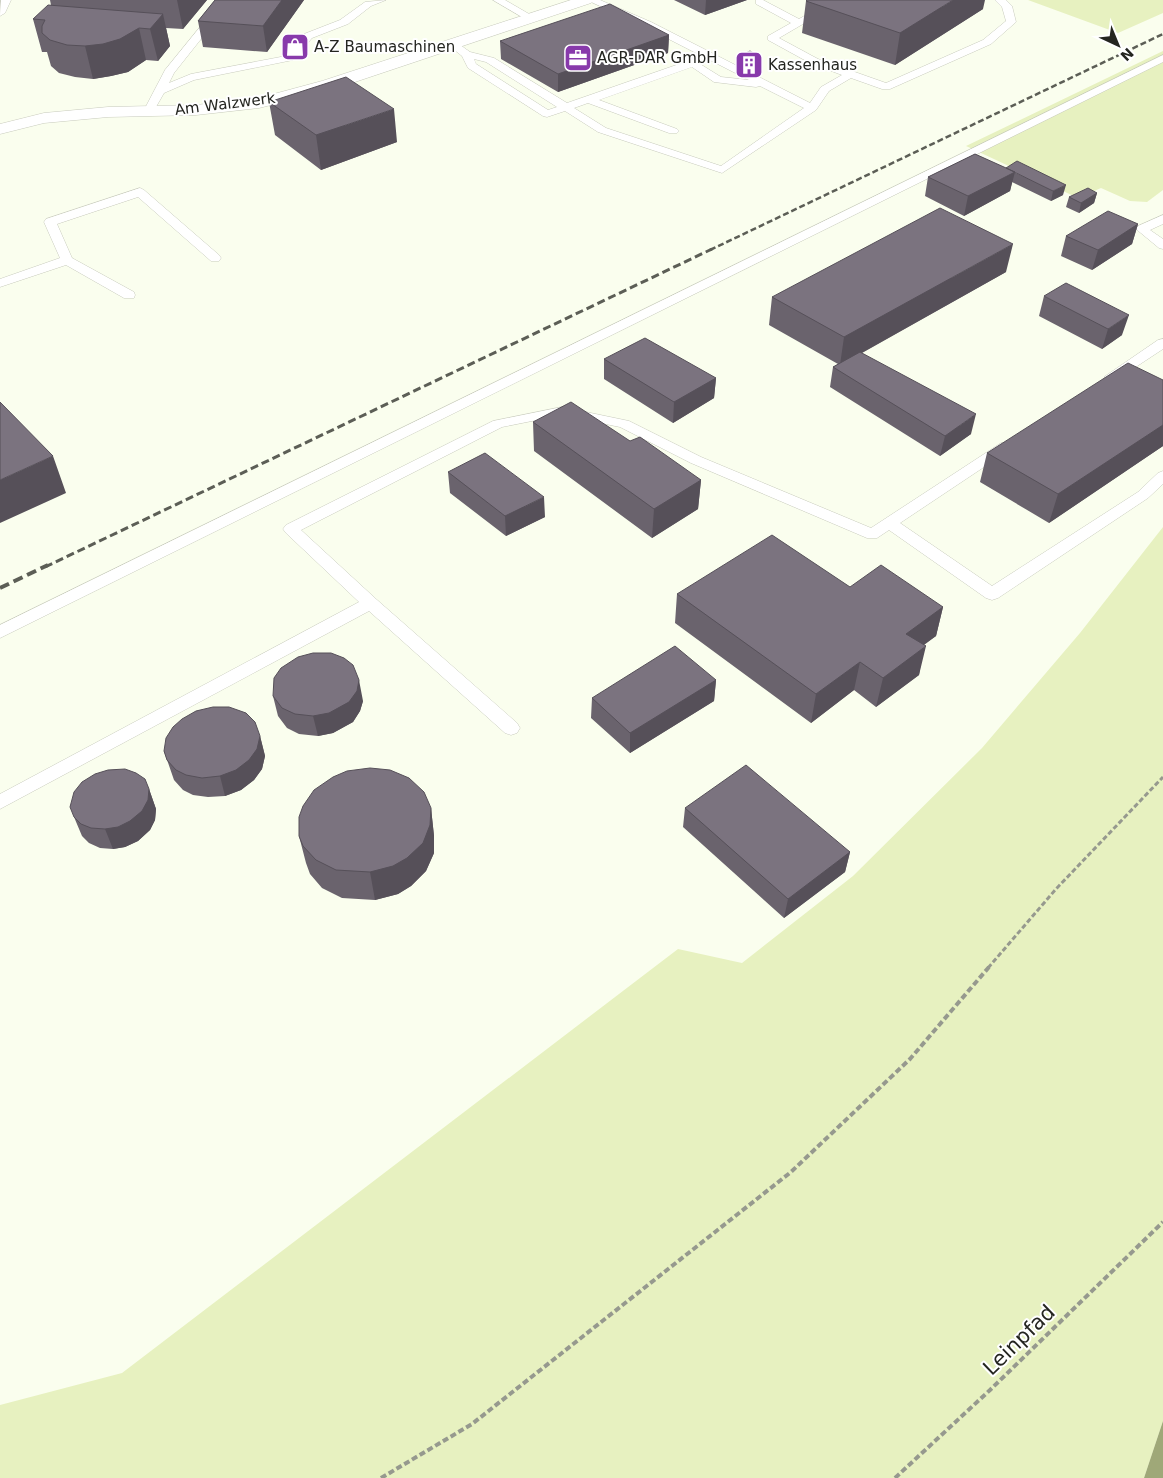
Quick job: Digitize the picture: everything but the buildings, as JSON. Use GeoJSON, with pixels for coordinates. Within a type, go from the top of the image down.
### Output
{"type":"FeatureCollection","features":[{"type":"Feature","properties":{"kind":"street","name":"Am Walzwerk"},"geometry":{"type":"LineString","coordinates":[[0,129],[44,118],[108,112],[196,110],[259,103],[328,85],[586,0]]}},
{"type":"Feature","properties":{"kind":"lane"},"geometry":{"type":"LineString","coordinates":[[0,1],[6,0]]}},
{"type":"Feature","properties":{"kind":"lane"},"geometry":{"type":"LineString","coordinates":[[0,13],[6,0]]}},
{"type":"Feature","properties":{"kind":"lane"},"geometry":{"type":"LineString","coordinates":[[148,112],[169,72],[227,0]]}},
{"type":"Feature","properties":{"kind":"lane"},"geometry":{"type":"LineString","coordinates":[[160,92],[191,77],[289,58],[308,36],[344,22],[368,4],[381,0]]}},
{"type":"Feature","properties":{"kind":"lane"},"geometry":{"type":"LineString","coordinates":[[498,0],[532,18]]}},
{"type":"Feature","properties":{"kind":"lane"},"geometry":{"type":"LineString","coordinates":[[592,0],[620,14],[647,24],[812,108]]}},
{"type":"Feature","properties":{"kind":"lane"},"geometry":{"type":"LineString","coordinates":[[839,0],[772,38],[814,61],[886,87],[987,42],[1011,22],[1007,6],[1000,0]]}},
{"type":"Feature","properties":{"kind":"lane"},"geometry":{"type":"LineString","coordinates":[[759,2],[799,23]]}},
{"type":"Feature","properties":{"kind":"lane"},"geometry":{"type":"LineString","coordinates":[[620,14],[632,27],[678,52],[718,80],[768,86]]}},
{"type":"Feature","properties":{"kind":"lane"},"geometry":{"type":"LineString","coordinates":[[452,44],[466,54],[490,60],[602,130],[722,170],[812,108],[826,89],[851,74]]}},
{"type":"Feature","properties":{"kind":"lane"},"geometry":{"type":"LineString","coordinates":[[466,54],[472,66],[547,114],[647,81],[693,63]]}},
{"type":"Feature","properties":{"kind":"lane"},"geometry":{"type":"LineString","coordinates":[[0,632],[966,157],[1163,58]]}},
{"type":"Feature","properties":{"kind":"lane"},"geometry":{"type":"LineString","coordinates":[[630,71],[647,81]]}},
{"type":"Feature","properties":{"kind":"lane"},"geometry":{"type":"LineString","coordinates":[[590,100],[673,131]]}},
{"type":"Feature","properties":{"kind":"lane"},"geometry":{"type":"LineString","coordinates":[[966,157],[979,162]]}},
{"type":"Feature","properties":{"kind":"lane"},"geometry":{"type":"LineString","coordinates":[[129,295],[67,260],[50,222],[140,192],[215,258]]}},
{"type":"Feature","properties":{"kind":"lane"},"geometry":{"type":"LineString","coordinates":[[1163,220],[1142,229],[1163,245]]}},
{"type":"Feature","properties":{"kind":"lane"},"geometry":{"type":"LineString","coordinates":[[0,284],[67,260]]}},
{"type":"Feature","properties":{"kind":"lane"},"geometry":{"type":"LineString","coordinates":[[1097,387],[1163,343]]}},
{"type":"Feature","properties":{"kind":"lane"},"geometry":{"type":"LineString","coordinates":[[511,728],[370,603],[291,529],[498,424],[562,411],[624,424],[696,460],[872,534],[1022,436]]}},
{"type":"Feature","properties":{"kind":"lane"},"geometry":{"type":"LineString","coordinates":[[889,522],[992,594],[1143,495],[1163,476]]}},
{"type":"Feature","properties":{"kind":"lane"},"geometry":{"type":"LineString","coordinates":[[0,802],[370,603]]}},
{"type":"Feature","properties":{"kind":"path"},"geometry":{"type":"LineString","coordinates":[[381,1478],[472,1424],[791,1172],[910,1059],[1056,889],[1163,777]]}},
{"type":"Feature","properties":{"kind":"path","name":"Leinpfad"},"geometry":{"type":"LineString","coordinates":[[895,1478],[997,1384],[1163,1222]]}},
{"type":"Feature","properties":{"kind":"shaded area"},"geometry":{"type":"Polygon","coordinates":[[[1028,0],[1163,0],[1163,13],[1118,33],[1028,0]]]}},
{"type":"Feature","properties":{"kind":"shaded area"},"geometry":{"type":"Polygon","coordinates":[[[1163,51],[1163,190],[1147,202],[1130,201],[1101,188],[1078,198],[966,146],[1163,51]]]}},
{"type":"Feature","properties":{"kind":"shaded area"},"geometry":{"type":"Polygon","coordinates":[[[1163,527],[1163,1421],[1144,1478],[0,1478],[0,1405],[122,1373],[678,949],[742,963],[853,876],[982,748],[1080,633],[1163,527]]]}},
{"type":"Feature","properties":{"kind":"shaded area"},"geometry":{"type":"Polygon","coordinates":[[[1163,1421],[1163,1478],[1144,1478],[1163,1421]]]}},
{"type":"Feature","properties":{"kind":"railway"},"geometry":{"type":"LineString","coordinates":[[710,250],[1163,34]]}},
{"type":"Feature","properties":{"kind":"railway"},"geometry":{"type":"LineString","coordinates":[[45,567],[712,249]]}},
{"type":"Feature","properties":{"kind":"railway"},"geometry":{"type":"LineString","coordinates":[[0,588],[48,565]]}},
{"type":"Feature","properties":{"kind":"place","name":"A-Z Baumaschinen"},"geometry":{"type":"Point","coordinates":[295,47]}},
{"type":"Feature","properties":{"kind":"place","name":"AGR-DAR GmbH"},"geometry":{"type":"Point","coordinates":[578,58]}},
{"type":"Feature","properties":{"kind":"place","name":"Kassenhaus"},"geometry":{"type":"Point","coordinates":[749,65]}}]}
